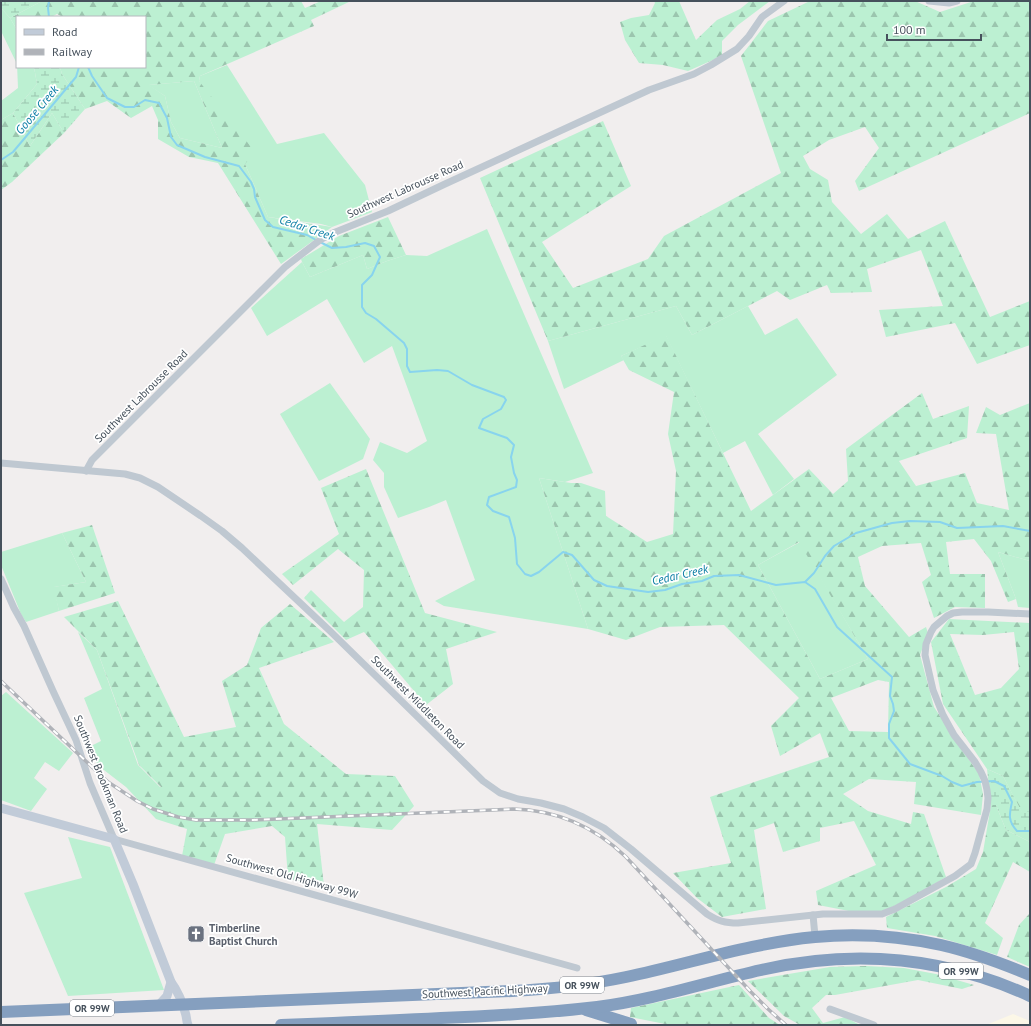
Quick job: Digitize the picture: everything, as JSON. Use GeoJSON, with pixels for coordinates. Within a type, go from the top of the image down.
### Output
{"type":"FeatureCollection","features":[{"type":"Feature","properties":{"kind":"highway","name":"Southwest Pacific Highway"},"geometry":{"type":"LineString","coordinates":[[1,1012],[512,991],[564,987],[625,977],[764,944],[816,936],[843,935],[908,939],[942,945],[998,962],[1030,975]]}},
{"type":"Feature","properties":{"kind":"highway","name":"OR 99W"},"geometry":{"type":"LineString","coordinates":[[281,1025],[543,1013],[581,1009],[626,1002],[763,969],[814,961],[851,958],[878,958],[913,961],[948,968],[983,977],[1030,996]]}},
{"type":"Feature","properties":{"kind":"highway"},"geometry":{"type":"LineString","coordinates":[[581,1009],[630,1024]]}},
{"type":"Feature","properties":{"kind":"street","name":"Southwest Labrousse Road"},"geometry":{"type":"LineString","coordinates":[[86,471],[92,460],[279,272],[320,240],[333,233],[388,211],[649,90],[694,74],[737,49],[749,36],[762,17],[784,1]]}},
{"type":"Feature","properties":{"kind":"street"},"geometry":{"type":"LineString","coordinates":[[929,1],[949,3],[957,1]]}},
{"type":"Feature","properties":{"kind":"street","name":"Southwest Middleton Road"},"geometry":{"type":"LineString","coordinates":[[1,463],[125,474],[141,478],[158,487],[222,531],[242,548],[330,631],[483,781],[500,793],[518,800],[541,803],[564,809],[604,828],[707,914],[717,920],[727,923],[829,913],[882,914],[895,909],[963,870],[970,864],[975,853],[987,809],[988,798],[985,780],[975,762],[954,735],[943,715],[933,690],[926,662],[926,644],[934,627],[953,613],[969,612],[1030,614]]}},
{"type":"Feature","properties":{"kind":"street","name":"Southwest Brookman Road"},"geometry":{"type":"LineString","coordinates":[[1,579],[76,740],[90,783],[134,884],[172,982],[186,1012],[186,1020],[188,1025]]}},
{"type":"Feature","properties":{"kind":"street","name":"Southwest Old Highway 99W"},"geometry":{"type":"LineString","coordinates":[[1,808],[577,968]]}},
{"type":"Feature","properties":{"kind":"street"},"geometry":{"type":"LineString","coordinates":[[813,914],[816,936]]}},
{"type":"Feature","properties":{"kind":"street"},"geometry":{"type":"LineString","coordinates":[[158,1006],[167,996],[172,982]]}},
{"type":"Feature","properties":{"kind":"street"},"geometry":{"type":"LineString","coordinates":[[830,1009],[874,1025]]}},
{"type":"Feature","properties":{"kind":"shaded area"},"geometry":{"type":"Polygon","coordinates":[[[1013,1014],[1030,1021],[1030,1025],[986,1025],[1013,1014]]]}},
{"type":"Feature","properties":{"kind":"green space"},"geometry":{"type":"Polygon","coordinates":[[[1,1],[42,1],[10,18],[1,8],[1,1]]]}},
{"type":"Feature","properties":{"kind":"green space"},"geometry":{"type":"Polygon","coordinates":[[[42,1],[301,1],[305,8],[321,1],[351,1],[311,20],[314,26],[200,76],[199,81],[255,152],[245,164],[268,217],[332,227],[281,264],[218,163],[189,157],[158,139],[158,120],[152,106],[131,118],[107,101],[85,109],[62,74],[60,68],[146,68],[146,16],[61,16],[57,14],[53,16],[16,16],[16,28],[10,18],[42,1]],[[194,81],[149,85],[165,96],[171,122],[180,138],[222,148],[194,81]]]}},
{"type":"Feature","properties":{"kind":"green space"},"geometry":{"type":"Polygon","coordinates":[[[654,1],[679,1],[696,40],[717,20],[740,9],[750,1],[770,1],[738,25],[722,41],[722,56],[688,71],[663,65],[639,63],[625,40],[620,22],[631,18],[649,15],[655,3],[654,1]]]}},
{"type":"Feature","properties":{"kind":"green space"},"geometry":{"type":"Polygon","coordinates":[[[810,1],[915,1],[940,12],[974,1],[1030,1],[1030,113],[859,191],[855,181],[879,148],[865,127],[829,140],[803,156],[810,169],[828,180],[832,202],[861,234],[887,214],[908,239],[945,221],[990,317],[1030,301],[1030,345],[977,364],[955,323],[886,337],[879,310],[943,306],[921,250],[867,269],[872,292],[831,293],[827,285],[790,300],[777,291],[692,335],[676,306],[548,341],[480,178],[603,121],[631,186],[542,242],[573,288],[648,259],[664,236],[781,173],[741,56],[768,21],[810,1]]]}},
{"type":"Feature","properties":{"kind":"green space"},"geometry":{"type":"Polygon","coordinates":[[[1,8],[10,18],[16,28],[16,62],[1,31],[1,8]]]}},
{"type":"Feature","properties":{"kind":"green space"},"geometry":{"type":"Polygon","coordinates":[[[227,65],[277,144],[324,133],[365,185],[372,212],[332,227],[321,224],[268,217],[245,164],[199,81],[200,76],[227,65]]]}},
{"type":"Feature","properties":{"kind":"green space"},"geometry":{"type":"Polygon","coordinates":[[[17,68],[34,68],[37,84],[13,113],[1,120],[1,101],[18,88],[17,68]]]}},
{"type":"Feature","properties":{"kind":"green space"},"geometry":{"type":"Polygon","coordinates":[[[34,68],[60,68],[62,74],[85,109],[64,133],[52,113],[30,146],[13,113],[37,84],[34,68]]]}},
{"type":"Feature","properties":{"kind":"green space"},"geometry":{"type":"Polygon","coordinates":[[[194,81],[222,148],[180,138],[171,122],[165,96],[148,85],[194,81]]]}},
{"type":"Feature","properties":{"kind":"green space"},"geometry":{"type":"Polygon","coordinates":[[[13,113],[30,146],[52,113],[64,133],[12,182],[1,190],[1,120],[13,113]]]}},
{"type":"Feature","properties":{"kind":"green space"},"geometry":{"type":"Polygon","coordinates":[[[388,217],[406,255],[367,269],[363,255],[310,277],[301,259],[339,236],[388,217]]]}},
{"type":"Feature","properties":{"kind":"green space"},"geometry":{"type":"Polygon","coordinates":[[[487,229],[593,473],[565,482],[539,478],[588,629],[444,606],[435,601],[475,580],[446,500],[398,518],[384,487],[384,473],[373,460],[380,442],[407,453],[427,441],[392,346],[364,363],[327,299],[267,336],[251,308],[302,262],[310,277],[363,255],[367,269],[406,255],[427,256],[487,229]]]}},
{"type":"Feature","properties":{"kind":"green space"},"geometry":{"type":"Polygon","coordinates":[[[676,306],[692,335],[748,306],[765,335],[797,318],[837,375],[758,434],[794,479],[773,495],[745,441],[723,453],[666,336],[621,356],[624,360],[564,389],[548,341],[676,306]]]}},
{"type":"Feature","properties":{"kind":"green space"},"geometry":{"type":"Polygon","coordinates":[[[666,335],[751,511],[809,469],[833,494],[848,481],[846,449],[922,393],[933,419],[969,406],[967,438],[899,461],[916,486],[965,473],[977,503],[1009,510],[996,434],[976,433],[986,407],[1000,415],[1030,403],[1030,561],[998,552],[1016,599],[1008,602],[991,561],[974,539],[946,542],[950,574],[985,574],[985,608],[955,607],[934,618],[922,582],[931,575],[921,543],[882,546],[858,557],[865,586],[909,637],[926,627],[928,633],[920,655],[934,707],[979,774],[983,794],[981,815],[914,804],[916,782],[869,779],[843,794],[868,811],[911,824],[913,812],[924,814],[946,877],[914,896],[882,912],[849,911],[818,905],[816,891],[876,865],[854,821],[820,828],[820,841],[783,852],[774,823],[754,830],[766,909],[722,917],[697,898],[673,873],[731,863],[710,797],[829,757],[820,733],[780,756],[771,726],[799,698],[724,625],[660,627],[626,640],[588,629],[539,478],[581,483],[605,491],[606,516],[647,542],[673,534],[676,471],[668,434],[674,392],[629,370],[621,356],[666,335]],[[799,542],[758,565],[820,679],[868,659],[799,542]],[[878,680],[831,698],[849,731],[888,732],[889,682],[878,680]]]}},
{"type":"Feature","properties":{"kind":"green space"},"geometry":{"type":"Polygon","coordinates":[[[330,383],[370,439],[363,459],[319,481],[280,414],[330,383]]]}},
{"type":"Feature","properties":{"kind":"green space"},"geometry":{"type":"Polygon","coordinates":[[[366,469],[425,613],[497,632],[446,649],[453,684],[426,705],[364,632],[346,640],[304,598],[311,590],[344,622],[363,607],[364,570],[338,549],[293,585],[282,574],[339,534],[321,488],[366,469]]]}},
{"type":"Feature","properties":{"kind":"green space"},"geometry":{"type":"Polygon","coordinates":[[[92,525],[115,593],[59,611],[53,587],[86,582],[62,533],[92,525]]]}},
{"type":"Feature","properties":{"kind":"green space"},"geometry":{"type":"Polygon","coordinates":[[[62,533],[86,582],[54,587],[59,611],[26,622],[21,614],[1,565],[1,552],[62,533]]]}},
{"type":"Feature","properties":{"kind":"green space"},"geometry":{"type":"Polygon","coordinates":[[[800,542],[868,659],[820,679],[758,565],[800,542]]]}},
{"type":"Feature","properties":{"kind":"green space"},"geometry":{"type":"Polygon","coordinates":[[[998,552],[1030,561],[1030,608],[1018,607],[998,552]]]}},
{"type":"Feature","properties":{"kind":"green space"},"geometry":{"type":"Polygon","coordinates":[[[118,601],[184,737],[236,727],[222,681],[247,665],[261,628],[290,604],[334,642],[259,668],[284,724],[346,774],[395,776],[414,806],[392,830],[317,824],[324,886],[288,879],[285,837],[272,826],[225,834],[214,865],[182,856],[187,829],[156,819],[126,787],[161,787],[139,765],[97,650],[64,617],[118,601]]]}},
{"type":"Feature","properties":{"kind":"green space"},"geometry":{"type":"Polygon","coordinates":[[[949,619],[1030,623],[1030,812],[1022,813],[1003,776],[987,769],[943,704],[931,642],[949,619]],[[1014,632],[983,635],[950,634],[975,695],[1001,688],[1019,669],[1014,632]]]}},
{"type":"Feature","properties":{"kind":"green space"},"geometry":{"type":"Polygon","coordinates":[[[78,632],[97,650],[138,765],[161,788],[126,787],[100,767],[85,749],[101,741],[84,698],[102,689],[78,632]]]}},
{"type":"Feature","properties":{"kind":"green space"},"geometry":{"type":"Polygon","coordinates":[[[6,692],[73,753],[59,771],[45,762],[34,778],[47,789],[31,811],[1,800],[1,696],[6,692]]]}},
{"type":"Feature","properties":{"kind":"green space"},"geometry":{"type":"Polygon","coordinates":[[[987,769],[1003,776],[1022,812],[1030,812],[1030,842],[1006,830],[996,805],[991,805],[987,769]]]}},
{"type":"Feature","properties":{"kind":"green space"},"geometry":{"type":"Polygon","coordinates":[[[991,805],[996,805],[1006,830],[1030,842],[1030,872],[1013,862],[985,923],[1003,938],[997,955],[935,936],[887,928],[886,917],[946,887],[976,869],[983,852],[991,805]]]}},
{"type":"Feature","properties":{"kind":"green space"},"geometry":{"type":"Polygon","coordinates":[[[68,837],[110,847],[164,990],[68,996],[24,893],[82,878],[68,837]]]}},
{"type":"Feature","properties":{"kind":"green space"},"geometry":{"type":"Polygon","coordinates":[[[1030,913],[1030,967],[1007,957],[1019,925],[1030,913]]]}},
{"type":"Feature","properties":{"kind":"green space"},"geometry":{"type":"Polygon","coordinates":[[[866,966],[904,968],[936,974],[974,985],[962,989],[918,980],[835,995],[826,995],[812,1008],[823,1023],[845,1017],[860,1025],[800,1025],[784,1016],[748,981],[830,967],[866,966]]]}},
{"type":"Feature","properties":{"kind":"green space"},"geometry":{"type":"Polygon","coordinates":[[[739,985],[769,1018],[780,1025],[670,1025],[630,1017],[631,1008],[739,985]]]}},
{"type":"Feature","properties":{"kind":"waterway","name":"Cedar Creek"},"geometry":{"type":"LineString","coordinates":[[49,1],[49,16]]}},
{"type":"Feature","properties":{"kind":"waterway","name":"Goose Creek"},"geometry":{"type":"LineString","coordinates":[[1,160],[13,152],[76,77],[79,68]]}},
{"type":"Feature","properties":{"kind":"waterway","name":"Cedar Creek"},"geometry":{"type":"LineString","coordinates":[[88,68],[107,98],[125,107],[134,107],[145,100],[159,103],[167,118],[171,137],[177,145],[205,157],[239,166],[251,182],[255,197],[265,220],[273,227],[307,235],[316,240]]}},
{"type":"Feature","properties":{"kind":"waterway","name":"Cedar Creek"},"geometry":{"type":"LineString","coordinates":[[320,242],[332,248],[365,243],[374,246],[380,257],[372,275],[362,285],[362,307],[366,313],[376,319],[404,343],[407,349],[407,366],[410,372],[437,370],[448,371],[472,385],[504,397],[506,400],[501,409],[483,419],[479,428],[507,438],[514,445],[511,457],[517,480],[516,487],[489,497],[487,505],[493,511],[509,517],[515,538],[517,564],[525,574],[531,576],[539,572],[563,552],[572,555],[594,580],[607,586],[648,592],[665,590],[682,584],[702,581],[714,576],[739,575],[776,585],[805,582],[815,589],[837,627],[892,677],[890,696],[894,711],[889,724],[889,738],[910,764],[942,776],[962,786],[977,782],[994,781],[1004,786],[1012,802],[1010,814],[1012,824],[1017,831],[1030,831]]}},
{"type":"Feature","properties":{"kind":"waterway"},"geometry":{"type":"LineString","coordinates":[[805,582],[814,573],[825,556],[834,546],[856,533],[892,523],[910,521],[940,522],[957,528],[1003,526],[1030,531]]}},
{"type":"Feature","properties":{"kind":"railway"},"geometry":{"type":"LineString","coordinates":[[1,681],[108,782],[137,801],[153,809],[178,817],[196,820],[253,820],[513,809],[544,813],[574,822],[601,837],[626,857],[751,992],[786,1025]]}},
{"type":"Feature","properties":{"kind":"place","name":"Timberline Baptist Church"},"geometry":{"type":"Point","coordinates":[196,934]}}]}
